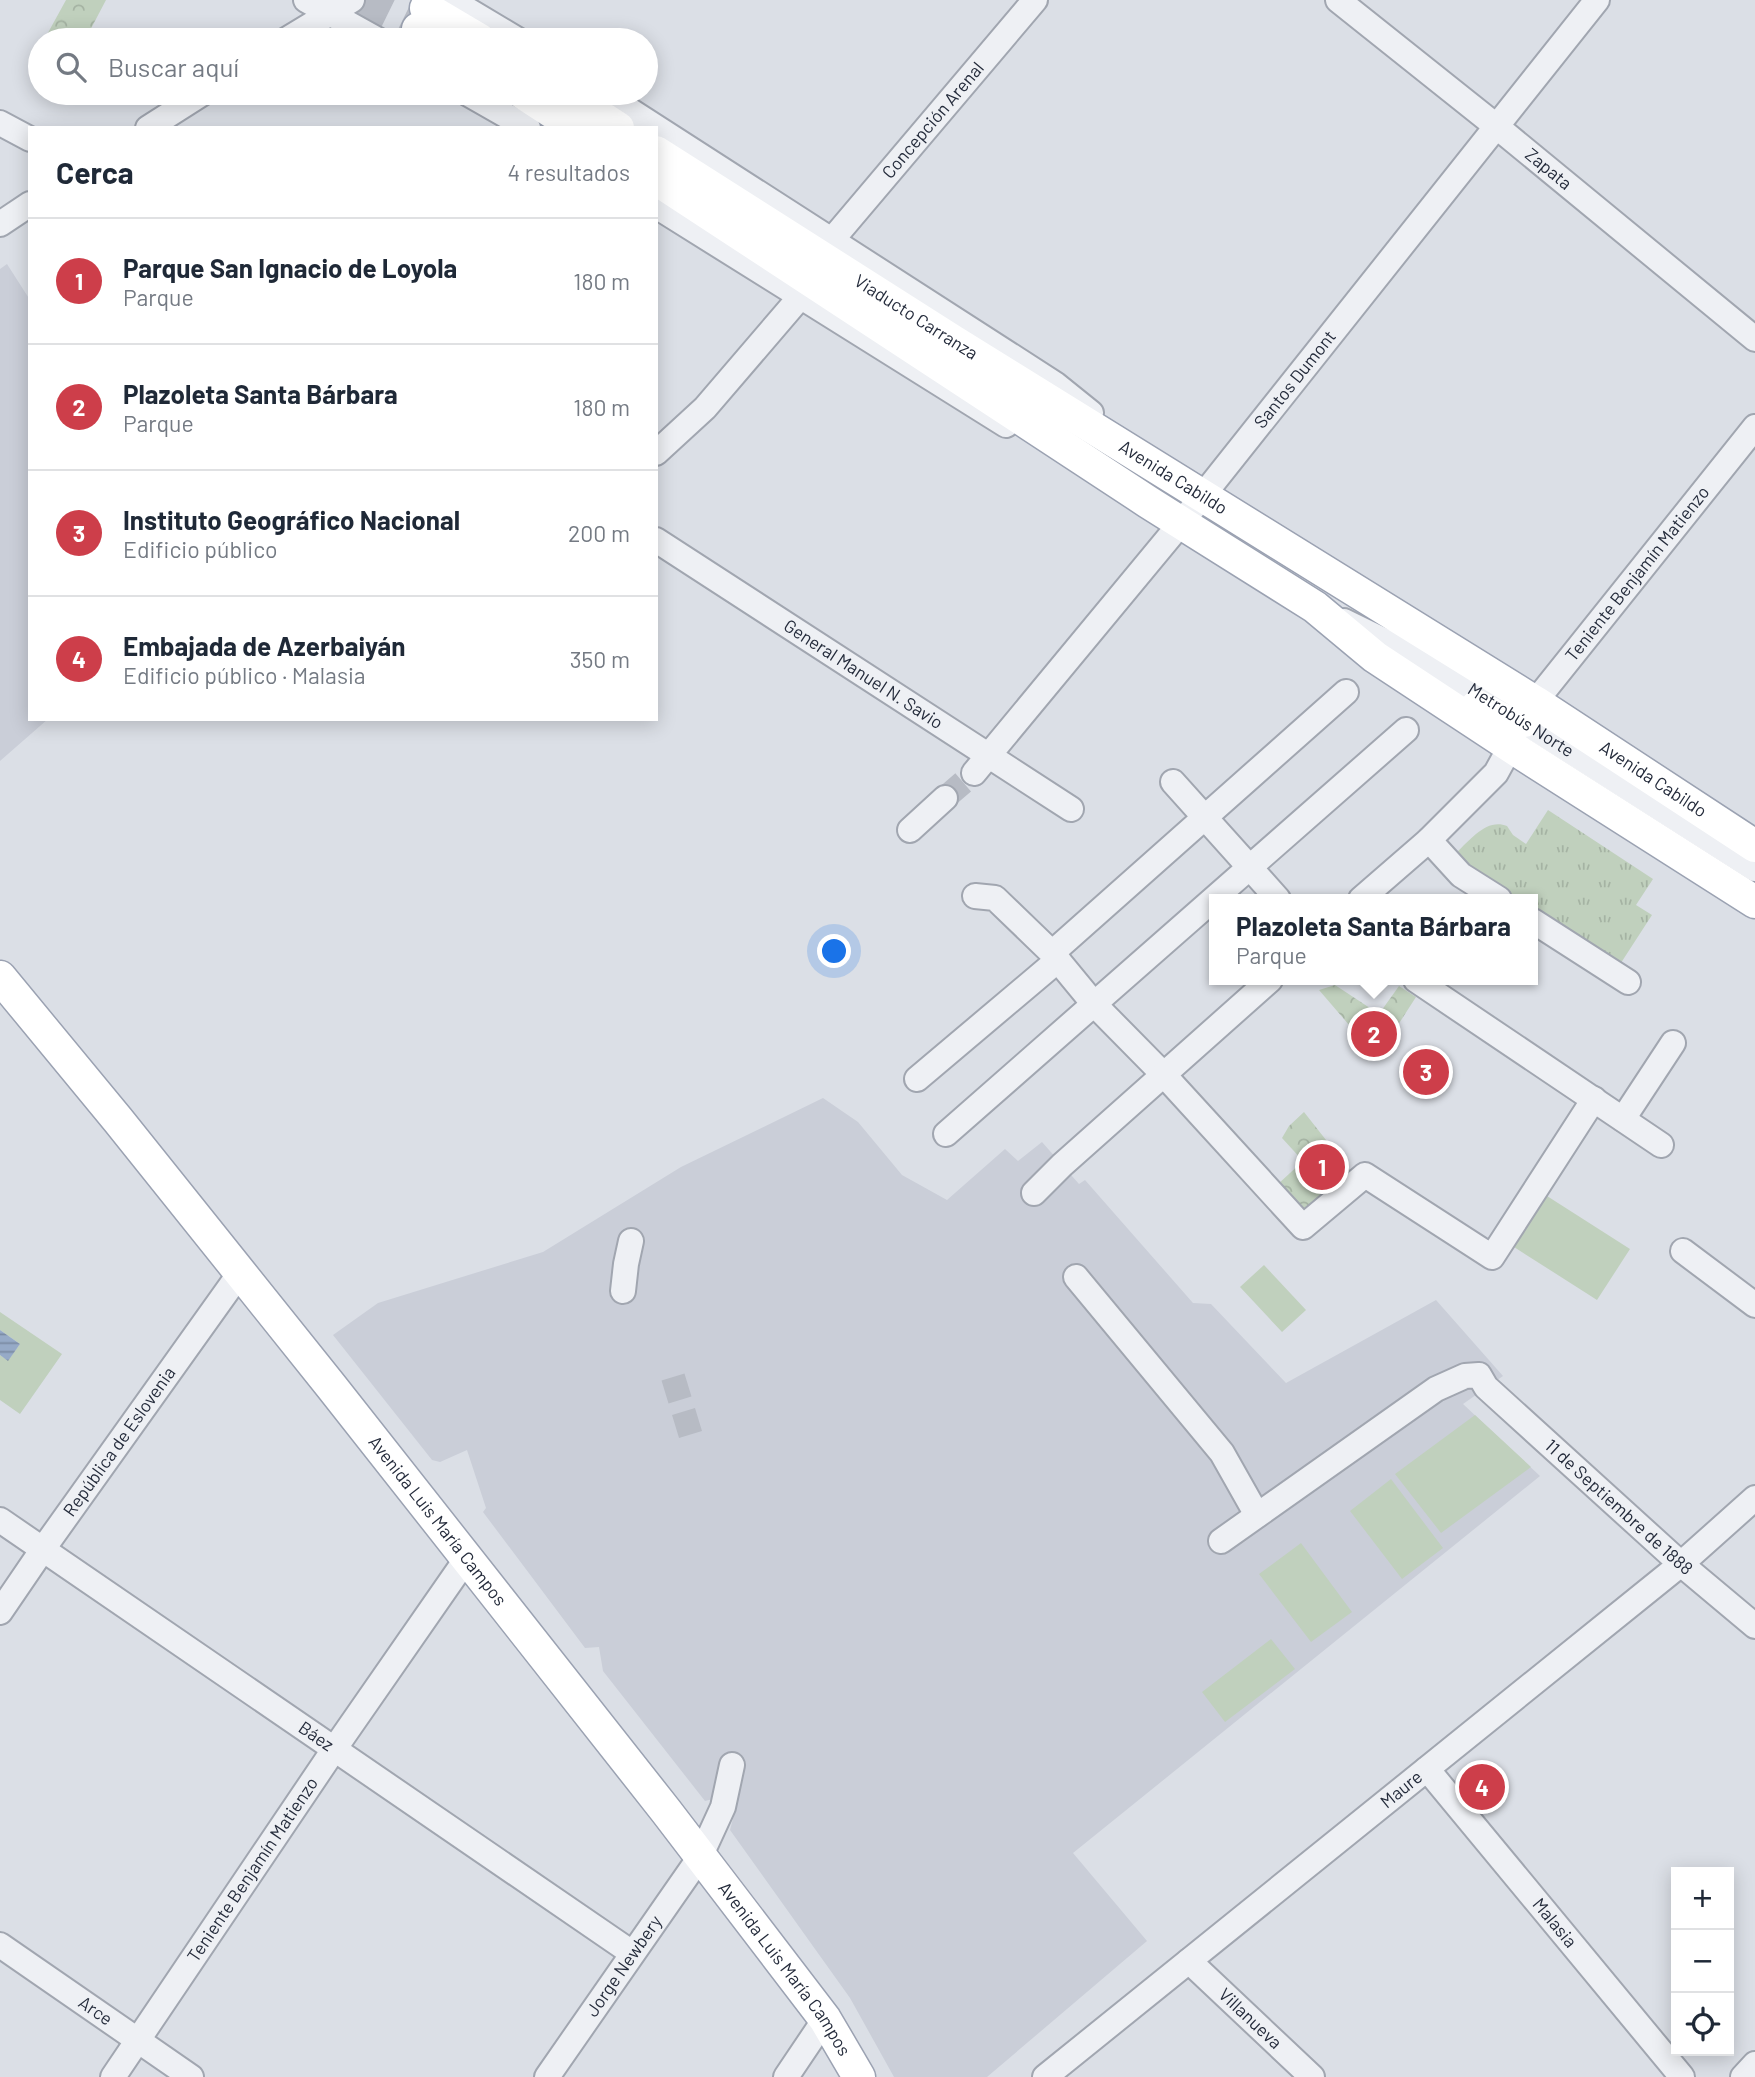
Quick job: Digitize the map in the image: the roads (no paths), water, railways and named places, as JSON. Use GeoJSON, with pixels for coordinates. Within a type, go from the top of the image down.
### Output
{"type":"FeatureCollection","features":[{"type":"Feature","properties":{"kind":"main road"},"geometry":{"type":"LineString","coordinates":[[433,19],[453,28]]}},
{"type":"Feature","properties":{"kind":"main road"},"geometry":{"type":"LineString","coordinates":[[583,105],[615,126]]}},
{"type":"Feature","properties":{"kind":"main road"},"geometry":{"type":"LineString","coordinates":[[519,117],[567,126]]}},
{"type":"Feature","properties":{"kind":"main road","name":"Viaducto Carranza"},"geometry":{"type":"LineString","coordinates":[[658,153],[1189,489]]}},
{"type":"Feature","properties":{"kind":"main road","name":"Viaducto Carranza"},"geometry":{"type":"LineString","coordinates":[[658,180],[1162,511]]}},
{"type":"Feature","properties":{"kind":"main road","name":"Avenida Cabildo"},"geometry":{"type":"LineString","coordinates":[[1189,489],[1523,723],[1755,902]]}},
{"type":"Feature","properties":{"kind":"main road","name":"Avenida Cabildo"},"geometry":{"type":"LineString","coordinates":[[1162,511],[1315,607],[1375,657],[1523,723],[1755,846]]}},
{"type":"Feature","properties":{"kind":"main road","name":"Avenida Luis María Campos"},"geometry":{"type":"LineString","coordinates":[[2,983],[240,1273],[467,1559],[825,2019],[859,2077]]}},
{"type":"Feature","properties":{"kind":"street"},"geometry":{"type":"LineString","coordinates":[[306,0],[341,6],[365,28]]}},
{"type":"Feature","properties":{"kind":"street","name":"Concepción Arenal"},"geometry":{"type":"LineString","coordinates":[[831,241],[1035,0]]}},
{"type":"Feature","properties":{"kind":"street","name":"Zapata"},"geometry":{"type":"LineString","coordinates":[[1338,0],[1755,339]]}},
{"type":"Feature","properties":{"kind":"street","name":"Santos Dumont"},"geometry":{"type":"LineString","coordinates":[[981,764],[1162,511],[1189,489],[1496,126],[1597,0]]}},
{"type":"Feature","properties":{"kind":"street"},"geometry":{"type":"LineString","coordinates":[[305,28],[341,6]]}},
{"type":"Feature","properties":{"kind":"street"},"geometry":{"type":"LineString","coordinates":[[433,19],[469,28]]}},
{"type":"Feature","properties":{"kind":"street"},"geometry":{"type":"LineString","coordinates":[[151,126],[184,105]]}},
{"type":"Feature","properties":{"kind":"street"},"geometry":{"type":"LineString","coordinates":[[493,105],[519,117]]}},
{"type":"Feature","properties":{"kind":"street","name":"Avenida Cabildo"},"geometry":{"type":"LineString","coordinates":[[621,105],[654,126]]}},
{"type":"Feature","properties":{"kind":"street"},"geometry":{"type":"LineString","coordinates":[[0,123],[28,138]]}},
{"type":"Feature","properties":{"kind":"street","name":"Avenida Cabildo"},"geometry":{"type":"LineString","coordinates":[[658,129],[1055,384],[1189,489]]}},
{"type":"Feature","properties":{"kind":"street"},"geometry":{"type":"LineString","coordinates":[[0,224],[28,205]]}},
{"type":"Feature","properties":{"kind":"street","name":"Avenida Cabildo"},"geometry":{"type":"LineString","coordinates":[[658,207],[990,417],[1162,511]]}},
{"type":"Feature","properties":{"kind":"street"},"geometry":{"type":"LineString","coordinates":[[658,451],[705,408],[801,296]]}},
{"type":"Feature","properties":{"kind":"street","name":"Teniente Benjamín Matienzo"},"geometry":{"type":"LineString","coordinates":[[1367,894],[1429,841],[1496,773],[1523,723],[1755,426]]}},
{"type":"Feature","properties":{"kind":"street","name":"General Manuel N. Savio"},"geometry":{"type":"LineString","coordinates":[[658,541],[981,764],[1071,809]]}},
{"type":"Feature","properties":{"kind":"street"},"geometry":{"type":"LineString","coordinates":[[917,1079],[1346,692]]}},
{"type":"Feature","properties":{"kind":"street","name":"Metrobús Norte"},"geometry":{"type":"LineString","coordinates":[[1523,723],[1755,869]]}},
{"type":"Feature","properties":{"kind":"street"},"geometry":{"type":"LineString","coordinates":[[1220,894],[1406,730]]}},
{"type":"Feature","properties":{"kind":"street"},"geometry":{"type":"LineString","coordinates":[[1174,782],[1273,894]]}},
{"type":"Feature","properties":{"kind":"street"},"geometry":{"type":"LineString","coordinates":[[910,830],[945,798]]}},
{"type":"Feature","properties":{"kind":"street"},"geometry":{"type":"LineString","coordinates":[[1429,841],[1461,875],[1491,894]]}},
{"type":"Feature","properties":{"kind":"street"},"geometry":{"type":"LineString","coordinates":[[975,896],[995,898],[1055,956],[1094,1004],[1164,1075],[1303,1227],[1365,1175],[1492,1257],[1594,1099]]}},
{"type":"Feature","properties":{"kind":"street"},"geometry":{"type":"LineString","coordinates":[[946,1134],[1209,904]]}},
{"type":"Feature","properties":{"kind":"street"},"geometry":{"type":"LineString","coordinates":[[1538,924],[1628,982]]}},
{"type":"Feature","properties":{"kind":"street"},"geometry":{"type":"LineString","coordinates":[[1034,1192],[1264,985]]}},
{"type":"Feature","properties":{"kind":"street"},"geometry":{"type":"LineString","coordinates":[[1423,985],[1661,1145]]}},
{"type":"Feature","properties":{"kind":"street"},"geometry":{"type":"LineString","coordinates":[[1623,1119],[1673,1043]]}},
{"type":"Feature","properties":{"kind":"street"},"geometry":{"type":"LineString","coordinates":[[622,1291],[631,1241]]}},
{"type":"Feature","properties":{"kind":"street"},"geometry":{"type":"LineString","coordinates":[[1684,1251],[1755,1305]]}},
{"type":"Feature","properties":{"kind":"street","name":"República de Eslovenia"},"geometry":{"type":"LineString","coordinates":[[0,1612],[240,1273]]}},
{"type":"Feature","properties":{"kind":"street"},"geometry":{"type":"LineString","coordinates":[[1076,1277],[1222,1453],[1257,1515],[1221,1541]]}},
{"type":"Feature","properties":{"kind":"street","name":"11 de Septiembre de 1888"},"geometry":{"type":"LineString","coordinates":[[1257,1515],[1436,1389],[1465,1376],[1479,1375],[1486,1387],[1681,1564],[1755,1626]]}},
{"type":"Feature","properties":{"kind":"street","name":"Maure"},"geometry":{"type":"LineString","coordinates":[[1045,2077],[1681,1564],[1755,1498]]}},
{"type":"Feature","properties":{"kind":"street","name":"Báez"},"geometry":{"type":"LineString","coordinates":[[0,1520],[632,1953]]}},
{"type":"Feature","properties":{"kind":"street","name":"Teniente Benjamín Matienzo"},"geometry":{"type":"LineString","coordinates":[[113,2077],[335,1748],[467,1559]]}},
{"type":"Feature","properties":{"kind":"street","name":"Jorge Newbery"},"geometry":{"type":"LineString","coordinates":[[547,2077],[700,1857],[723,1807],[732,1765]]}},
{"type":"Feature","properties":{"kind":"street","name":"Malasia"},"geometry":{"type":"LineString","coordinates":[[1427,1769],[1682,2077]]}},
{"type":"Feature","properties":{"kind":"street","name":"Arce"},"geometry":{"type":"LineString","coordinates":[[0,1945],[191,2077]]}},
{"type":"Feature","properties":{"kind":"street","name":"Villanueva"},"geometry":{"type":"LineString","coordinates":[[1189,1961],[1312,2077]]}},
{"type":"Feature","properties":{"kind":"street"},"geometry":{"type":"LineString","coordinates":[[786,2077],[825,2019]]}},
{"type":"Feature","properties":{"kind":"street"},"geometry":{"type":"LineString","coordinates":[[1743,2077],[1755,2064]]}},
{"type":"Feature","properties":{"kind":"water"},"geometry":{"type":"Polygon","coordinates":[[[0,1330],[20,1344],[8,1361],[0,1355],[0,1330]]]}},
{"type":"Feature","properties":{"kind":"tunnel"},"geometry":{"type":"LineString","coordinates":[[359,0],[416,28]]}},
{"type":"Feature","properties":{"kind":"tunnel"},"geometry":{"type":"LineString","coordinates":[[945,798],[974,773]]}},
{"type":"Feature","properties":{"kind":"tunnel"},"geometry":{"type":"LineString","coordinates":[[673,1377],[691,1436]]}},
{"type":"Feature","properties":{"kind":"place","name":"Plazoleta Santa Bárbara"},"geometry":{"type":"Point","coordinates":[1374,1034]}},
{"type":"Feature","properties":{"kind":"place","name":"Instituto Geográfico Nacional"},"geometry":{"type":"Point","coordinates":[1426,1072]}},
{"type":"Feature","properties":{"kind":"place","name":"Parque San Ignacio de Loyola"},"geometry":{"type":"Point","coordinates":[1322,1167]}},
{"type":"Feature","properties":{"kind":"place","name":"Embajada de Azerbaiyán"},"geometry":{"type":"Point","coordinates":[1482,1787]}}]}
